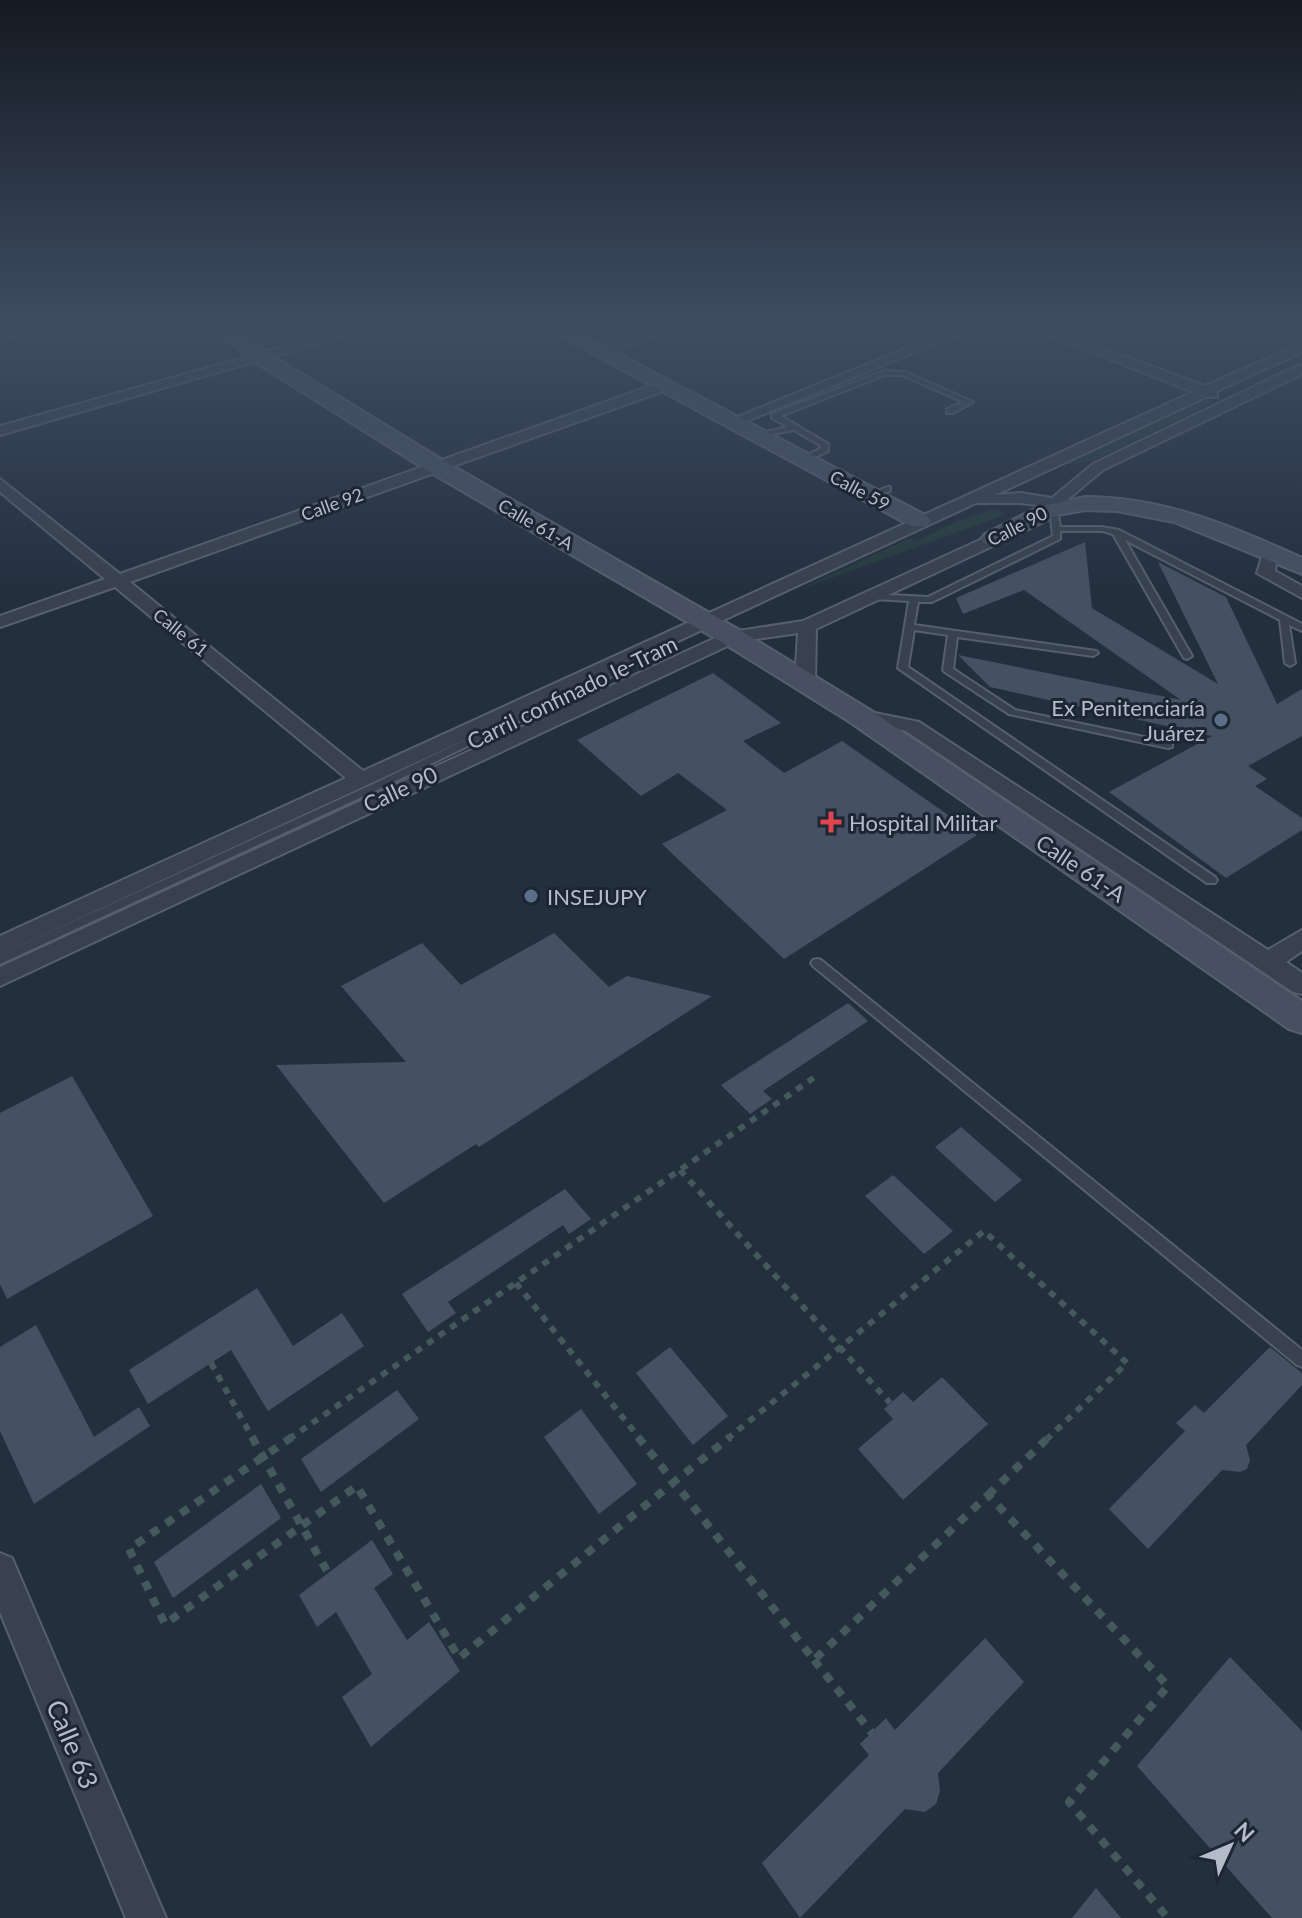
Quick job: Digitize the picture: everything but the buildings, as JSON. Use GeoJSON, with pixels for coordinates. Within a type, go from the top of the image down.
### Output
{"type":"FeatureCollection","features":[{"type":"Feature","properties":{"kind":"street"},"geometry":{"type":"LineString","coordinates":[[0,431],[63,414]]}},
{"type":"Feature","properties":{"kind":"street","name":"Calle 61-A"},"geometry":{"type":"LineString","coordinates":[[351,414],[436,466],[732,637],[860,716],[1302,1019]]}},
{"type":"Feature","properties":{"kind":"street","name":"Calle 92"},"geometry":{"type":"LineString","coordinates":[[0,622],[586,414]]}},
{"type":"Feature","properties":{"kind":"street","name":"Calle 59"},"geometry":{"type":"LineString","coordinates":[[716,414],[802,460],[879,492],[919,521]]}},
{"type":"Feature","properties":{"kind":"street"},"geometry":{"type":"LineString","coordinates":[[732,422],[756,414]]}},
{"type":"Feature","properties":{"kind":"street"},"geometry":{"type":"LineString","coordinates":[[947,509],[1155,414]]}},
{"type":"Feature","properties":{"kind":"street","name":"Calle 90"},"geometry":{"type":"LineString","coordinates":[[0,977],[732,637],[807,626],[993,539],[1060,512],[1098,467],[1207,414]]}},
{"type":"Feature","properties":{"kind":"street"},"geometry":{"type":"LineString","coordinates":[[1028,472],[1098,467]]}},
{"type":"Feature","properties":{"kind":"street","name":"Calle 61"},"geometry":{"type":"LineString","coordinates":[[4,492],[118,580],[361,780]]}},
{"type":"Feature","properties":{"kind":"street"},"geometry":{"type":"LineString","coordinates":[[947,509],[1001,498],[1060,512],[1114,505],[1169,514],[1207,525],[1302,567]]}},
{"type":"Feature","properties":{"kind":"street","name":"Calle 90"},"geometry":{"type":"LineString","coordinates":[[0,946],[947,509]]}},
{"type":"Feature","properties":{"kind":"street"},"geometry":{"type":"LineString","coordinates":[[1276,555],[1268,561],[1266,573],[1302,593]]}},
{"type":"Feature","properties":{"kind":"street"},"geometry":{"type":"LineString","coordinates":[[805,682],[807,626]]}},
{"type":"Feature","properties":{"kind":"street","name":"Calle 61-A"},"geometry":{"type":"LineString","coordinates":[[860,716],[912,726],[1302,985]]}},
{"type":"Feature","properties":{"kind":"street"},"geometry":{"type":"LineString","coordinates":[[1268,962],[1302,939]]}},
{"type":"Feature","properties":{"kind":"street","name":"Calle 63"},"geometry":{"type":"LineString","coordinates":[[0,1570],[146,1918]]}},
{"type":"Feature","properties":{"kind":"lane"},"geometry":{"type":"LineString","coordinates":[[781,414],[775,416],[826,447],[802,460]]}},
{"type":"Feature","properties":{"kind":"lane"},"geometry":{"type":"LineString","coordinates":[[756,435],[776,429],[796,429]]}},
{"type":"Feature","properties":{"kind":"lane"},"geometry":{"type":"LineString","coordinates":[[1060,512],[1076,527],[1116,532],[1302,628]]}},
{"type":"Feature","properties":{"kind":"lane"},"geometry":{"type":"LineString","coordinates":[[874,596],[929,600],[1057,537],[1060,512]]}},
{"type":"Feature","properties":{"kind":"lane"},"geometry":{"type":"LineString","coordinates":[[1116,532],[1187,656]]}},
{"type":"Feature","properties":{"kind":"lane"},"geometry":{"type":"LineString","coordinates":[[914,599],[903,668],[1211,880]]}},
{"type":"Feature","properties":{"kind":"lane"},"geometry":{"type":"LineString","coordinates":[[1284,619],[1290,663]]}},
{"type":"Feature","properties":{"kind":"lane","name":"Carril confinado Ie-Tram"},"geometry":{"type":"LineString","coordinates":[[0,960],[375,787],[705,623]]}},
{"type":"Feature","properties":{"kind":"lane"},"geometry":{"type":"LineString","coordinates":[[909,627],[1093,653]]}},
{"type":"Feature","properties":{"kind":"lane"},"geometry":{"type":"LineString","coordinates":[[953,633],[948,670],[1012,712],[1168,745]]}},
{"type":"Feature","properties":{"kind":"lane"},"geometry":{"type":"LineString","coordinates":[[817,963],[1302,1360]]}},
{"type":"Feature","properties":{"kind":"path"},"geometry":{"type":"LineString","coordinates":[[814,1660],[1127,1363],[984,1231],[459,1658],[357,1486],[165,1624],[129,1549],[815,1077]]}},
{"type":"Feature","properties":{"kind":"path"},"geometry":{"type":"LineString","coordinates":[[680,1170],[890,1403]]}},
{"type":"Feature","properties":{"kind":"path"},"geometry":{"type":"LineString","coordinates":[[516,1283],[872,1733]]}},
{"type":"Feature","properties":{"kind":"path"},"geometry":{"type":"LineString","coordinates":[[211,1363],[328,1573]]}},
{"type":"Feature","properties":{"kind":"path"},"geometry":{"type":"LineString","coordinates":[[988,1495],[1168,1686],[1069,1802],[1168,1918]]}},
{"type":"Feature","properties":{"kind":"green space"},"geometry":{"type":"Polygon","coordinates":[[[1170,414],[1190,414],[1093,461],[1060,465],[1170,414]]]}},
{"type":"Feature","properties":{"kind":"green space"},"geometry":{"type":"Polygon","coordinates":[[[995,509],[1005,515],[793,592],[911,538],[917,541],[955,522],[995,509]]]}},
{"type":"Feature","properties":{"kind":"place","name":"Ex Penitenciaría Juárez"},"geometry":{"type":"Point","coordinates":[1221,720]}},
{"type":"Feature","properties":{"kind":"place","name":"Hospital Militar"},"geometry":{"type":"Point","coordinates":[831,822]}},
{"type":"Feature","properties":{"kind":"place","name":"INSEJUPY"},"geometry":{"type":"Point","coordinates":[531,896]}}]}
